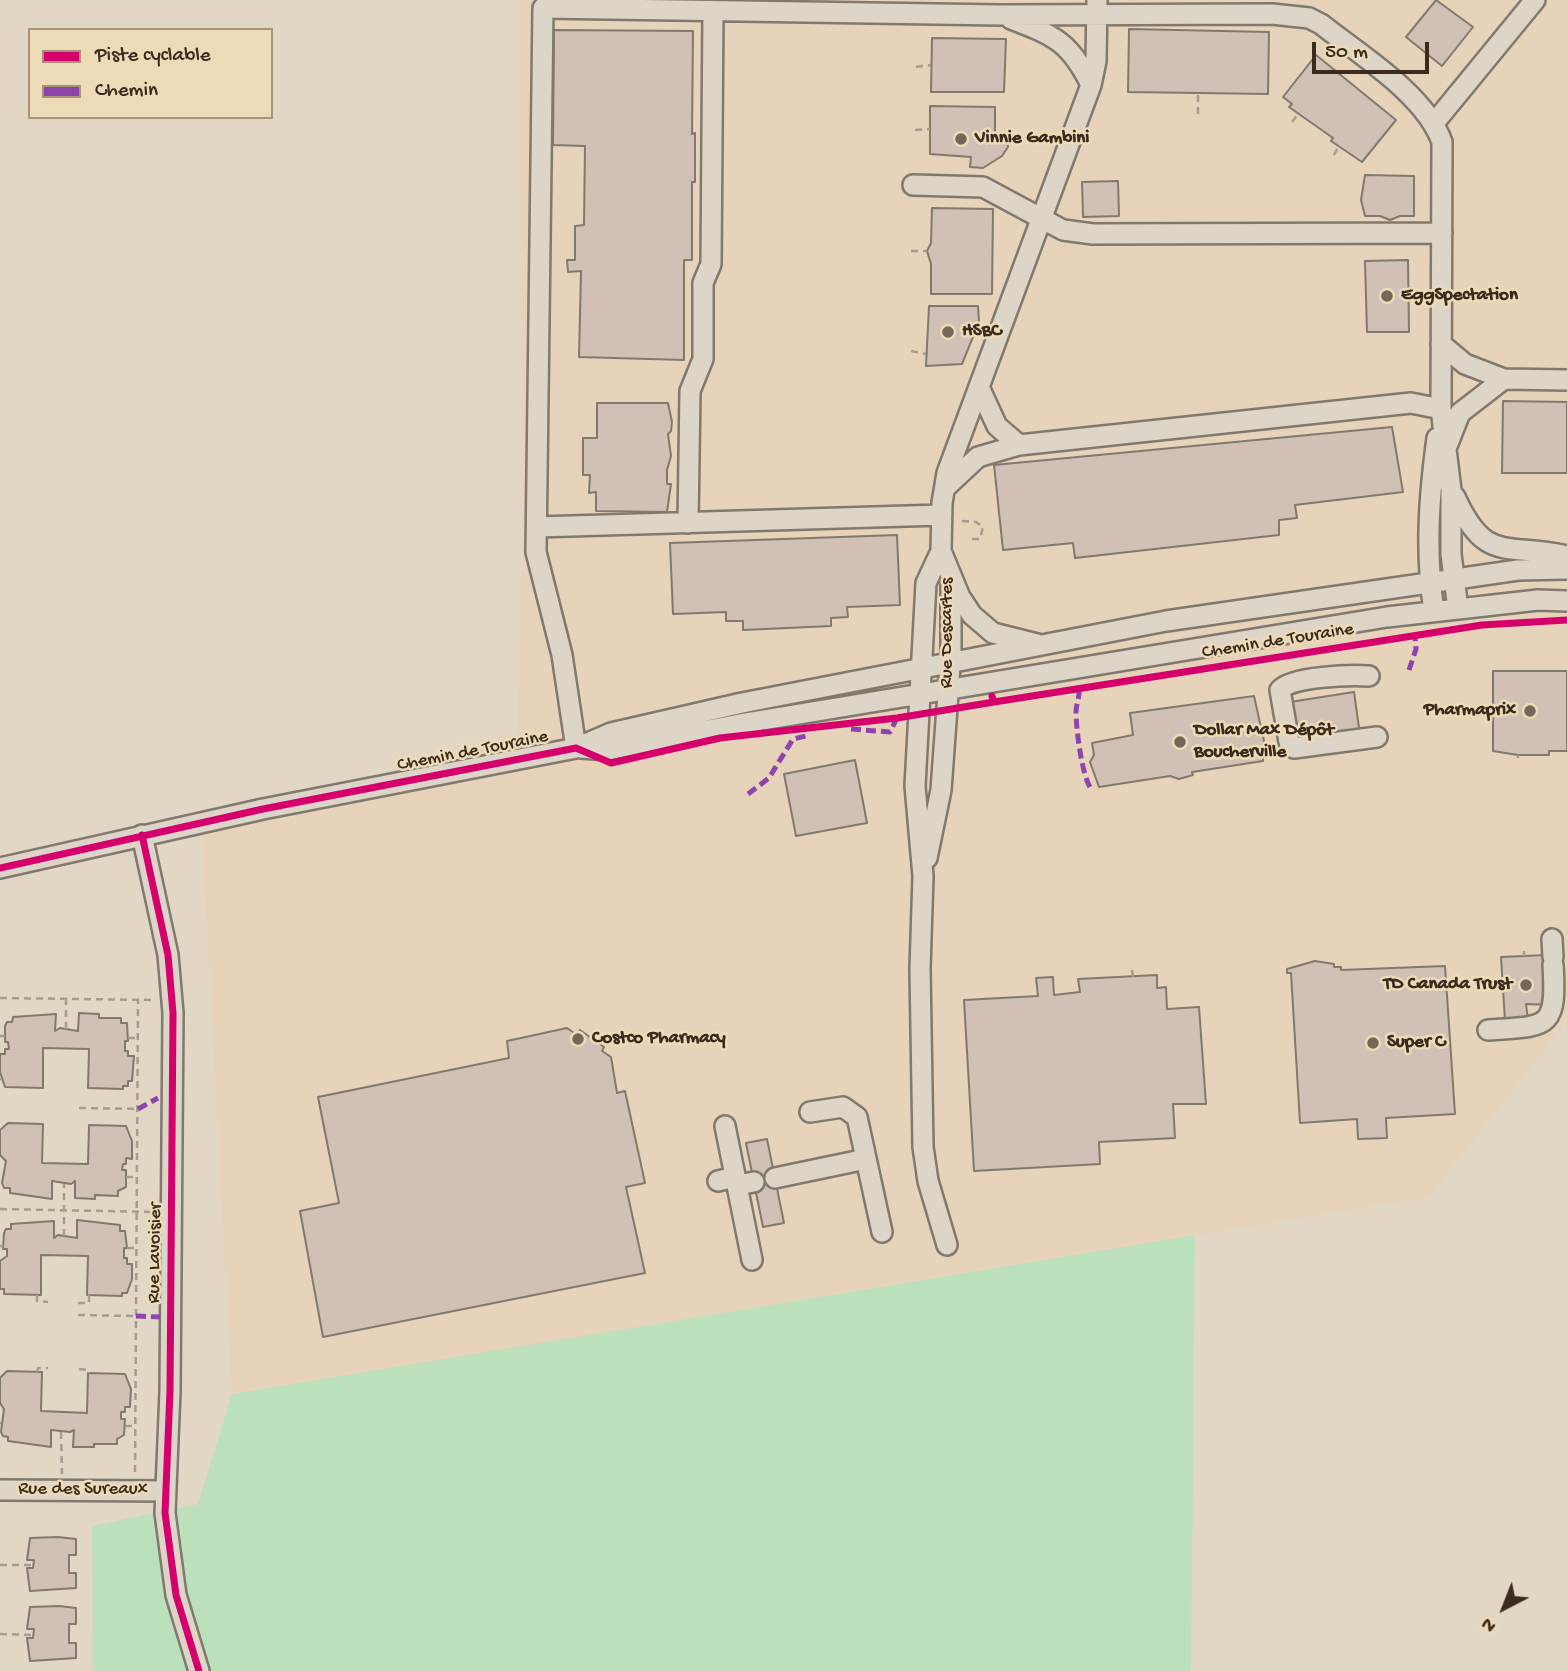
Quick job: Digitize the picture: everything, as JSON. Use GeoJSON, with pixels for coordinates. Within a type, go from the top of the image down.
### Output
{"type":"FeatureCollection","features":[{"type":"Feature","properties":{"kind":"street"},"geometry":{"type":"LineString","coordinates":[[867,0],[898,12]]}},
{"type":"Feature","properties":{"kind":"street"},"geometry":{"type":"LineString","coordinates":[[1152,0],[1184,14]]}},
{"type":"Feature","properties":{"kind":"street"},"geometry":{"type":"LineString","coordinates":[[1435,122],[1535,0]]}},
{"type":"Feature","properties":{"kind":"street"},"geometry":{"type":"LineString","coordinates":[[576,748],[562,655],[537,552],[543,8],[713,11],[793,5],[1001,15],[1097,7],[1184,14],[1272,14],[1309,18],[1321,24],[1420,104],[1435,122],[1444,151],[1441,409],[1451,490],[1454,579],[1458,610]]}},
{"type":"Feature","properties":{"kind":"street"},"geometry":{"type":"LineString","coordinates":[[941,551],[944,491],[979,387],[1091,85],[1096,61],[1097,7]]}},
{"type":"Feature","properties":{"kind":"street"},"geometry":{"type":"LineString","coordinates":[[688,523],[690,391],[703,359],[703,282],[711,264],[713,11]]}},
{"type":"Feature","properties":{"kind":"street"},"geometry":{"type":"LineString","coordinates":[[1001,15],[1060,39],[1080,62],[1091,85]]}},
{"type":"Feature","properties":{"kind":"street"},"geometry":{"type":"LineString","coordinates":[[913,185],[983,187],[1063,230],[1093,234],[1442,233]]}},
{"type":"Feature","properties":{"kind":"street"},"geometry":{"type":"LineString","coordinates":[[1441,344],[1465,363],[1504,379],[1567,380]]}},
{"type":"Feature","properties":{"kind":"street"},"geometry":{"type":"LineString","coordinates":[[1446,450],[1460,412],[1504,379]]}},
{"type":"Feature","properties":{"kind":"street"},"geometry":{"type":"LineString","coordinates":[[979,387],[997,426],[1019,445]]}},
{"type":"Feature","properties":{"kind":"street"},"geometry":{"type":"LineString","coordinates":[[944,491],[978,457],[1019,445],[1412,403],[1441,409]]}},
{"type":"Feature","properties":{"kind":"street"},"geometry":{"type":"LineString","coordinates":[[1434,611],[1430,583],[1429,503],[1441,409]]}},
{"type":"Feature","properties":{"kind":"street"},"geometry":{"type":"LineString","coordinates":[[1451,490],[1469,524],[1487,544],[1567,555]]}},
{"type":"Feature","properties":{"kind":"street"},"geometry":{"type":"LineString","coordinates":[[537,527],[941,515]]}},
{"type":"Feature","properties":{"kind":"street","name":"Rue Descartes"},"geometry":{"type":"LineString","coordinates":[[923,876],[941,790],[950,665],[951,576],[941,551]]}},
{"type":"Feature","properties":{"kind":"street","name":"Rue Descartes"},"geometry":{"type":"LineString","coordinates":[[941,551],[926,583],[915,786],[923,876],[920,969],[923,1147],[928,1181],[947,1245]]}},
{"type":"Feature","properties":{"kind":"street","name":"Chemin de Touraine"},"geometry":{"type":"LineString","coordinates":[[0,868],[142,835],[576,748],[611,733],[742,703],[950,665],[1166,621],[1518,570],[1567,569]]}},
{"type":"Feature","properties":{"kind":"street"},"geometry":{"type":"LineString","coordinates":[[951,576],[966,607],[986,628],[1004,637],[1048,645]]}},
{"type":"Feature","properties":{"kind":"street","name":"Chemin de Touraine"},"geometry":{"type":"LineString","coordinates":[[576,748],[608,750],[745,723],[1434,611],[1538,600],[1567,601]]}},
{"type":"Feature","properties":{"kind":"street"},"geometry":{"type":"LineString","coordinates":[[1369,676],[1355,674],[1317,679],[1288,684],[1280,690],[1289,742],[1294,748],[1377,737]]}},
{"type":"Feature","properties":{"kind":"street","name":"Rue Lavoisier"},"geometry":{"type":"LineString","coordinates":[[142,835],[169,955],[173,1013],[170,1391],[165,1491],[172,1571],[181,1618],[199,1671]]}},
{"type":"Feature","properties":{"kind":"street"},"geometry":{"type":"LineString","coordinates":[[1488,1030],[1536,1027],[1545,1021],[1555,1001],[1553,954]]}},
{"type":"Feature","properties":{"kind":"street"},"geometry":{"type":"LineString","coordinates":[[810,1112],[843,1107],[854,1112],[882,1231]]}},
{"type":"Feature","properties":{"kind":"street"},"geometry":{"type":"LineString","coordinates":[[724,1126],[736,1181],[736,1222],[752,1259]]}},
{"type":"Feature","properties":{"kind":"street"},"geometry":{"type":"LineString","coordinates":[[775,1178],[866,1160]]}},
{"type":"Feature","properties":{"kind":"street","name":"Rue des Sureaux"},"geometry":{"type":"LineString","coordinates":[[0,1490],[165,1491]]}},
{"type":"Feature","properties":{"kind":"path"},"geometry":{"type":"LineString","coordinates":[[916,67],[932,65]]}},
{"type":"Feature","properties":{"kind":"path"},"geometry":{"type":"LineString","coordinates":[[1198,93],[1198,114]]}},
{"type":"Feature","properties":{"kind":"path"},"geometry":{"type":"LineString","coordinates":[[1292,122],[1298,114]]}},
{"type":"Feature","properties":{"kind":"path"},"geometry":{"type":"LineString","coordinates":[[915,130],[930,129]]}},
{"type":"Feature","properties":{"kind":"path"},"geometry":{"type":"LineString","coordinates":[[1334,155],[1338,147]]}},
{"type":"Feature","properties":{"kind":"path"},"geometry":{"type":"LineString","coordinates":[[911,251],[927,251]]}},
{"type":"Feature","properties":{"kind":"path"},"geometry":{"type":"LineString","coordinates":[[911,351],[926,354]]}},
{"type":"Feature","properties":{"kind":"path"},"geometry":{"type":"LineString","coordinates":[[962,521],[976,522],[983,527],[980,539],[968,539]]}},
{"type":"Feature","properties":{"kind":"path"},"geometry":{"type":"LineString","coordinates":[[1132,971],[1133,977]]}},
{"type":"Feature","properties":{"kind":"path"},"geometry":{"type":"LineString","coordinates":[[161,990],[162,1011]]}},
{"type":"Feature","properties":{"kind":"path"},"geometry":{"type":"LineString","coordinates":[[0,998],[159,1000]]}},
{"type":"Feature","properties":{"kind":"path"},"geometry":{"type":"LineString","coordinates":[[65,1028],[66,999]]}},
{"type":"Feature","properties":{"kind":"path"},"geometry":{"type":"LineString","coordinates":[[135,1475],[134,1271],[137,1248],[138,999]]}},
{"type":"Feature","properties":{"kind":"path"},"geometry":{"type":"LineString","coordinates":[[591,1038],[596,1031]]}},
{"type":"Feature","properties":{"kind":"path"},"geometry":{"type":"LineString","coordinates":[[128,1038],[138,1038]]}},
{"type":"Feature","properties":{"kind":"path"},"geometry":{"type":"LineString","coordinates":[[132,1082],[138,1081]]}},
{"type":"Feature","properties":{"kind":"path"},"geometry":{"type":"LineString","coordinates":[[79,1108],[138,1109]]}},
{"type":"Feature","properties":{"kind":"path"},"geometry":{"type":"LineString","coordinates":[[130,1136],[138,1136]]}},
{"type":"Feature","properties":{"kind":"path"},"geometry":{"type":"LineString","coordinates":[[132,1153],[138,1153]]}},
{"type":"Feature","properties":{"kind":"path"},"geometry":{"type":"LineString","coordinates":[[126,1177],[138,1177]]}},
{"type":"Feature","properties":{"kind":"path"},"geometry":{"type":"LineString","coordinates":[[64,1184],[64,1236]]}},
{"type":"Feature","properties":{"kind":"path"},"geometry":{"type":"LineString","coordinates":[[0,1209],[159,1214]]}},
{"type":"Feature","properties":{"kind":"path"},"geometry":{"type":"LineString","coordinates":[[127,1248],[137,1248]]}},
{"type":"Feature","properties":{"kind":"path"},"geometry":{"type":"LineString","coordinates":[[130,1288],[136,1289]]}},
{"type":"Feature","properties":{"kind":"path"},"geometry":{"type":"LineString","coordinates":[[37,1295],[37,1301],[48,1302]]}},
{"type":"Feature","properties":{"kind":"path"},"geometry":{"type":"LineString","coordinates":[[78,1303],[89,1303],[89,1295]]}},
{"type":"Feature","properties":{"kind":"path"},"geometry":{"type":"LineString","coordinates":[[78,1315],[136,1316]]}},
{"type":"Feature","properties":{"kind":"path"},"geometry":{"type":"LineString","coordinates":[[37,1372],[38,1368],[48,1368]]}},
{"type":"Feature","properties":{"kind":"path"},"geometry":{"type":"LineString","coordinates":[[79,1369],[89,1370],[89,1373]]}},
{"type":"Feature","properties":{"kind":"path"},"geometry":{"type":"LineString","coordinates":[[128,1384],[136,1384]]}},
{"type":"Feature","properties":{"kind":"path"},"geometry":{"type":"LineString","coordinates":[[130,1402],[135,1402]]}},
{"type":"Feature","properties":{"kind":"path"},"geometry":{"type":"LineString","coordinates":[[125,1426],[135,1426]]}},
{"type":"Feature","properties":{"kind":"path"},"geometry":{"type":"LineString","coordinates":[[61,1432],[62,1476]]}},
{"type":"Feature","properties":{"kind":"path"},"geometry":{"type":"LineString","coordinates":[[0,1565],[33,1565]]}},
{"type":"Feature","properties":{"kind":"path"},"geometry":{"type":"LineString","coordinates":[[0,1634],[33,1635]]}},
{"type":"Feature","properties":{"kind":"shaded area"},"geometry":{"type":"Polygon","coordinates":[[[519,0],[1567,0],[1567,1022],[1428,1197],[232,1394],[202,829],[518,733],[522,551],[519,0]]]}},
{"type":"Feature","properties":{"kind":"green space"},"geometry":{"type":"Polygon","coordinates":[[[1195,1235],[1191,1671],[93,1671],[92,1526],[198,1504],[232,1394],[1195,1235]]]}},
{"type":"Feature","properties":{"kind":"building"},"geometry":{"type":"Polygon","coordinates":[[[1436,0],[1473,27],[1442,66],[1406,37],[1436,0]]]}},
{"type":"Feature","properties":{"kind":"building"},"geometry":{"type":"Polygon","coordinates":[[[1129,29],[1269,32],[1268,94],[1128,92],[1129,29]]]}},
{"type":"Feature","properties":{"kind":"building"},"geometry":{"type":"Polygon","coordinates":[[[554,30],[693,31],[692,134],[695,133],[695,182],[692,182],[692,260],[684,260],[684,360],[579,357],[581,271],[568,272],[567,260],[575,260],[575,226],[584,225],[585,146],[553,145],[554,30]]]}},
{"type":"Feature","properties":{"kind":"building"},"geometry":{"type":"Polygon","coordinates":[[[932,38],[1006,39],[1004,92],[931,92],[932,38]]]}},
{"type":"Feature","properties":{"kind":"building"},"geometry":{"type":"Polygon","coordinates":[[[1316,55],[1396,120],[1362,162],[1289,107],[1292,104],[1283,97],[1316,55]]]}},
{"type":"Feature","properties":{"kind":"building"},"geometry":{"type":"Polygon","coordinates":[[[930,106],[995,107],[995,133],[1007,133],[1008,147],[1002,156],[983,168],[970,167],[971,157],[930,154],[930,106]]]}},
{"type":"Feature","properties":{"kind":"building"},"geometry":{"type":"Polygon","coordinates":[[[1365,175],[1414,176],[1414,216],[1400,216],[1390,220],[1380,216],[1365,216],[1361,200],[1365,175]]]}},
{"type":"Feature","properties":{"kind":"building"},"geometry":{"type":"Polygon","coordinates":[[[1118,181],[1119,216],[1083,217],[1082,182],[1118,181]]]}},
{"type":"Feature","properties":{"kind":"building"},"geometry":{"type":"Polygon","coordinates":[[[932,208],[993,209],[992,294],[931,294],[931,264],[927,251],[931,243],[932,208]]]}},
{"type":"Feature","properties":{"kind":"building","name":"EggSpectation"},"geometry":{"type":"Polygon","coordinates":[[[1408,260],[1409,332],[1367,332],[1365,261],[1408,260]]]}},
{"type":"Feature","properties":{"kind":"building"},"geometry":{"type":"Polygon","coordinates":[[[929,306],[978,306],[979,322],[962,364],[926,366],[929,306]]]}},
{"type":"Feature","properties":{"kind":"building"},"geometry":{"type":"Polygon","coordinates":[[[1503,401],[1567,402],[1567,473],[1502,473],[1503,401]]]}},
{"type":"Feature","properties":{"kind":"building"},"geometry":{"type":"Polygon","coordinates":[[[597,403],[668,403],[672,422],[668,434],[671,456],[667,484],[671,484],[667,512],[596,511],[596,492],[589,493],[590,475],[583,475],[583,438],[597,438],[597,403]]]}},
{"type":"Feature","properties":{"kind":"building"},"geometry":{"type":"Polygon","coordinates":[[[1392,427],[1403,492],[1295,505],[1297,518],[1279,520],[1279,535],[1075,558],[1073,543],[1003,550],[994,465],[1392,427]]]}},
{"type":"Feature","properties":{"kind":"building"},"geometry":{"type":"Polygon","coordinates":[[[897,535],[900,605],[847,607],[848,617],[831,618],[831,626],[743,630],[743,621],[726,621],[726,612],[673,614],[670,543],[897,535]]]}},
{"type":"Feature","properties":{"kind":"building","name":"Pharmaprix"},"geometry":{"type":"Polygon","coordinates":[[[1493,671],[1567,671],[1567,751],[1549,751],[1549,755],[1518,755],[1493,751],[1493,671]]]}},
{"type":"Feature","properties":{"kind":"building"},"geometry":{"type":"Polygon","coordinates":[[[1354,692],[1360,735],[1297,743],[1290,702],[1354,692]]]}},
{"type":"Feature","properties":{"kind":"building","name":"Dollar Max Dépôt Boucherville"},"geometry":{"type":"Polygon","coordinates":[[[1254,696],[1264,741],[1263,761],[1192,772],[1193,775],[1179,779],[1170,776],[1099,787],[1090,762],[1094,755],[1092,743],[1133,735],[1130,713],[1254,696]]]}},
{"type":"Feature","properties":{"kind":"building"},"geometry":{"type":"Polygon","coordinates":[[[855,760],[867,823],[796,836],[784,774],[855,760]]]}},
{"type":"Feature","properties":{"kind":"building","name":"TD Canada Trust"},"geometry":{"type":"Polygon","coordinates":[[[1547,955],[1550,1005],[1526,1004],[1528,1020],[1505,1021],[1501,957],[1547,955]]]}},
{"type":"Feature","properties":{"kind":"building","name":"Super C"},"geometry":{"type":"Polygon","coordinates":[[[1315,961],[1334,964],[1334,967],[1341,967],[1341,970],[1445,966],[1455,1114],[1386,1118],[1387,1138],[1358,1139],[1357,1119],[1300,1123],[1291,973],[1287,973],[1287,969],[1315,961]]]}},
{"type":"Feature","properties":{"kind":"building"},"geometry":{"type":"Polygon","coordinates":[[[1157,975],[1157,988],[1166,987],[1167,1009],[1199,1007],[1206,1104],[1173,1104],[1175,1138],[1099,1142],[1100,1164],[974,1171],[964,1000],[1038,996],[1036,978],[1053,977],[1054,995],[1080,992],[1078,979],[1157,975]]]}},
{"type":"Feature","properties":{"kind":"building"},"geometry":{"type":"Polygon","coordinates":[[[79,1013],[99,1014],[99,1018],[121,1018],[121,1023],[127,1023],[128,1041],[125,1041],[125,1051],[128,1051],[128,1056],[134,1056],[132,1081],[128,1081],[128,1086],[123,1086],[123,1089],[88,1088],[89,1049],[43,1048],[43,1088],[5,1087],[0,1072],[0,1054],[5,1054],[5,1049],[9,1049],[8,1042],[5,1042],[7,1022],[12,1022],[13,1017],[56,1014],[55,1031],[60,1028],[78,1031],[79,1013]]]}},
{"type":"Feature","properties":{"kind":"building"},"geometry":{"type":"Polygon","coordinates":[[[567,1028],[577,1035],[580,1030],[604,1047],[602,1051],[611,1057],[617,1093],[625,1091],[645,1183],[626,1187],[645,1273],[323,1337],[300,1211],[339,1203],[318,1097],[509,1058],[507,1041],[567,1028]]]}},
{"type":"Feature","properties":{"kind":"building"},"geometry":{"type":"Polygon","coordinates":[[[8,1123],[43,1124],[42,1163],[88,1164],[89,1125],[126,1126],[132,1141],[132,1159],[126,1158],[126,1164],[123,1164],[122,1170],[126,1170],[126,1187],[118,1191],[118,1196],[95,1195],[95,1199],[75,1198],[75,1181],[71,1184],[52,1181],[52,1199],[10,1193],[10,1188],[4,1188],[2,1183],[6,1161],[0,1155],[0,1130],[8,1123]]]}},
{"type":"Feature","properties":{"kind":"building"},"geometry":{"type":"Polygon","coordinates":[[[767,1139],[784,1223],[763,1227],[746,1143],[767,1139]]]}},
{"type":"Feature","properties":{"kind":"building"},"geometry":{"type":"Polygon","coordinates":[[[77,1220],[120,1225],[120,1231],[125,1231],[127,1248],[124,1248],[124,1258],[127,1258],[127,1264],[132,1264],[132,1279],[127,1293],[122,1293],[122,1296],[87,1295],[88,1256],[41,1255],[41,1295],[4,1294],[4,1289],[0,1289],[0,1261],[7,1256],[7,1249],[3,1249],[6,1229],[11,1229],[11,1224],[54,1221],[54,1238],[58,1235],[77,1238],[77,1220]]]}},
{"type":"Feature","properties":{"kind":"building"},"geometry":{"type":"Polygon","coordinates":[[[7,1371],[42,1372],[41,1411],[87,1413],[88,1373],[125,1374],[131,1389],[130,1407],[125,1407],[125,1412],[121,1412],[121,1419],[125,1419],[124,1435],[117,1439],[117,1444],[94,1444],[94,1447],[73,1447],[74,1430],[51,1430],[51,1447],[8,1441],[8,1437],[1,1432],[4,1409],[0,1403],[0,1378],[7,1371]]]}},
{"type":"Feature","properties":{"kind":"building"},"geometry":{"type":"Polygon","coordinates":[[[30,1538],[76,1539],[76,1555],[69,1555],[69,1573],[76,1573],[76,1588],[30,1591],[27,1568],[33,1568],[34,1560],[27,1560],[30,1538]]]}},
{"type":"Feature","properties":{"kind":"building"},"geometry":{"type":"Polygon","coordinates":[[[30,1607],[76,1608],[76,1624],[69,1624],[69,1643],[76,1643],[76,1658],[30,1661],[27,1638],[33,1638],[34,1629],[27,1629],[30,1607]]]}},
{"type":"Feature","properties":{"kind":"marked path"},"geometry":{"type":"LineString","coordinates":[[1409,670],[1416,649],[1415,636]]}},
{"type":"Feature","properties":{"kind":"marked path"},"geometry":{"type":"LineString","coordinates":[[1079,689],[1076,712],[1078,741],[1085,775],[1092,790]]}},
{"type":"Feature","properties":{"kind":"marked path"},"geometry":{"type":"LineString","coordinates":[[851,729],[890,732],[897,718]]}},
{"type":"Feature","properties":{"kind":"marked path"},"geometry":{"type":"LineString","coordinates":[[748,794],[769,778],[793,739],[806,736]]}},
{"type":"Feature","properties":{"kind":"marked path"},"geometry":{"type":"LineString","coordinates":[[138,1109],[158,1098]]}},
{"type":"Feature","properties":{"kind":"marked path"},"geometry":{"type":"LineString","coordinates":[[136,1316],[160,1317]]}},
{"type":"Feature","properties":{"kind":"cycle path"},"geometry":{"type":"LineString","coordinates":[[992,696],[994,702],[1482,625],[1567,620]]}},
{"type":"Feature","properties":{"kind":"cycle path"},"geometry":{"type":"LineString","coordinates":[[0,868],[263,809],[576,748],[611,763],[720,738],[897,718],[994,702]]}},
{"type":"Feature","properties":{"kind":"cycle path"},"geometry":{"type":"LineString","coordinates":[[142,835],[168,955],[173,1013],[170,1391],[165,1513],[176,1595],[199,1671]]}},
{"type":"Feature","properties":{"kind":"place","name":"Vinnie Gambini"},"geometry":{"type":"Point","coordinates":[961,139]}},
{"type":"Feature","properties":{"kind":"place","name":"EggSpectation"},"geometry":{"type":"Point","coordinates":[1387,296]}},
{"type":"Feature","properties":{"kind":"place","name":"HSBC"},"geometry":{"type":"Point","coordinates":[948,332]}},
{"type":"Feature","properties":{"kind":"place","name":"Pharmaprix"},"geometry":{"type":"Point","coordinates":[1530,711]}},
{"type":"Feature","properties":{"kind":"place","name":"Dollar Max Dépôt Boucherville"},"geometry":{"type":"Point","coordinates":[1180,742]}},
{"type":"Feature","properties":{"kind":"place","name":"TD Canada Trust"},"geometry":{"type":"Point","coordinates":[1526,985]}},
{"type":"Feature","properties":{"kind":"place","name":"Costco Pharmacy"},"geometry":{"type":"Point","coordinates":[578,1039]}},
{"type":"Feature","properties":{"kind":"place","name":"Super C"},"geometry":{"type":"Point","coordinates":[1373,1043]}}]}
